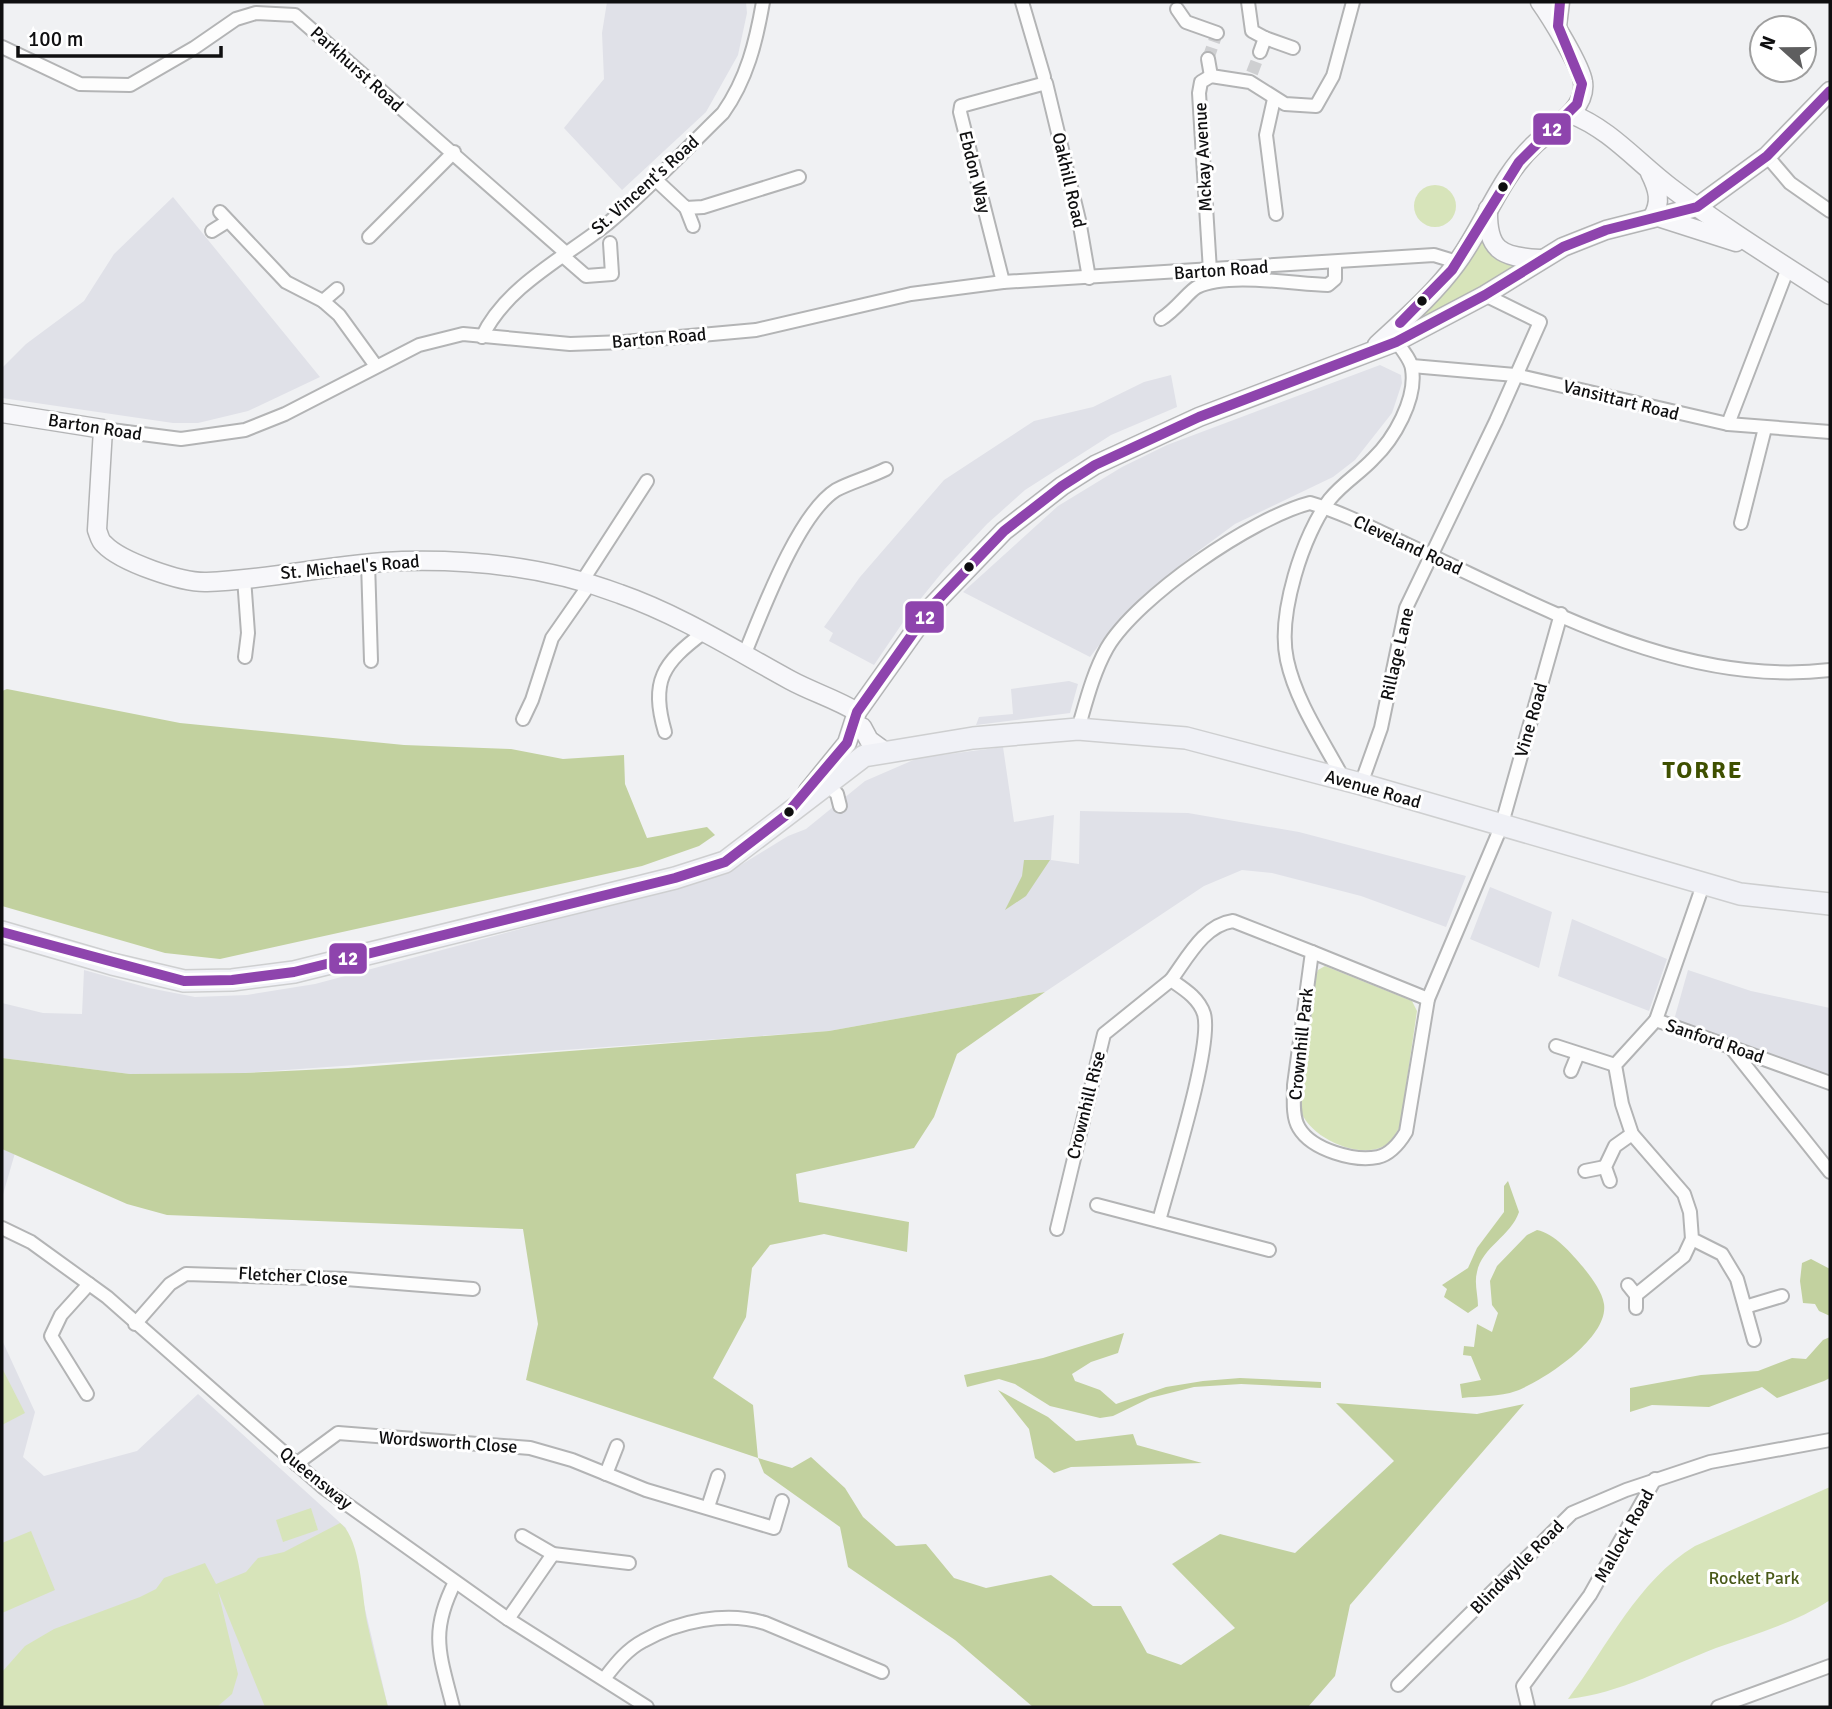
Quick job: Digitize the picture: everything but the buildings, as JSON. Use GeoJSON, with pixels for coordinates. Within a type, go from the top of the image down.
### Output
{"type":"FeatureCollection","features":[{"type":"Feature","properties":{"kind":"main road","name":"Avenue Road"},"geometry":{"type":"LineString","coordinates":[[839,791],[858,758],[884,751],[1011,733],[1078,729],[1186,738],[1353,782],[1703,885],[1740,894],[1830,904]]}},
{"type":"Feature","properties":{"kind":"main road","name":"Avenue Road"},"geometry":{"type":"LineString","coordinates":[[725,862],[785,816],[808,802],[839,791],[862,770],[909,748]]}},
{"type":"Feature","properties":{"kind":"main road"},"geometry":{"type":"LineString","coordinates":[[2,932],[112,964],[184,981],[232,980],[294,972],[675,878],[725,862],[756,851],[839,791]]}},
{"type":"Feature","properties":{"kind":"street","name":"St. Vincent's Road"},"geometry":{"type":"LineString","coordinates":[[482,337],[492,316],[510,298],[607,224],[723,113],[735,96],[750,61],[763,2]]}},
{"type":"Feature","properties":{"kind":"street","name":"Oakhill Road"},"geometry":{"type":"LineString","coordinates":[[1022,2],[1045,80],[1079,220],[1089,278]]}},
{"type":"Feature","properties":{"kind":"street"},"geometry":{"type":"LineString","coordinates":[[1248,2],[1252,31],[1293,48]]}},
{"type":"Feature","properties":{"kind":"street","name":"Mckay Avenue"},"geometry":{"type":"LineString","coordinates":[[1210,271],[1199,93],[1201,82],[1211,76],[1251,78],[1274,99],[1285,104],[1316,106],[1340,54],[1353,2]]}},
{"type":"Feature","properties":{"kind":"street"},"geometry":{"type":"LineString","coordinates":[[1393,337],[1457,262],[1488,205],[1530,148],[1571,114],[1581,97],[1583,82],[1557,26],[1540,2]]}},
{"type":"Feature","properties":{"kind":"street"},"geometry":{"type":"LineString","coordinates":[[1557,26],[1560,2]]}},
{"type":"Feature","properties":{"kind":"street"},"geometry":{"type":"LineString","coordinates":[[1177,9],[1185,22],[1217,33]]}},
{"type":"Feature","properties":{"kind":"street","name":"Parkhurst Road"},"geometry":{"type":"LineString","coordinates":[[2,47],[80,85],[130,85],[194,48],[236,19],[256,13],[295,15],[454,152],[586,276],[612,274],[610,243]]}},
{"type":"Feature","properties":{"kind":"street"},"geometry":{"type":"LineString","coordinates":[[1260,52],[1265,38]]}},
{"type":"Feature","properties":{"kind":"street"},"geometry":{"type":"LineString","coordinates":[[1208,59],[1211,76]]}},
{"type":"Feature","properties":{"kind":"street","name":"Ebdon Way"},"geometry":{"type":"LineString","coordinates":[[1003,282],[960,112],[961,106],[1045,80]]}},
{"type":"Feature","properties":{"kind":"street"},"geometry":{"type":"LineString","coordinates":[[785,816],[846,743],[943,593],[1004,531],[1048,496],[1095,465],[1157,435],[1370,352],[1393,337],[1485,295],[1540,258],[1606,230],[1697,207],[1726,189],[1767,156],[1830,91]]}},
{"type":"Feature","properties":{"kind":"street"},"geometry":{"type":"LineString","coordinates":[[1274,99],[1266,135],[1276,214]]}},
{"type":"Feature","properties":{"kind":"street"},"geometry":{"type":"LineString","coordinates":[[1571,114],[1603,130],[1648,170],[1697,207],[1756,249],[1830,295]]}},
{"type":"Feature","properties":{"kind":"street"},"geometry":{"type":"LineString","coordinates":[[369,237],[399,218],[454,152]]}},
{"type":"Feature","properties":{"kind":"street"},"geometry":{"type":"LineString","coordinates":[[1767,156],[1790,183],[1830,211]]}},
{"type":"Feature","properties":{"kind":"street"},"geometry":{"type":"LineString","coordinates":[[1648,170],[1658,188],[1656,218]]}},
{"type":"Feature","properties":{"kind":"street"},"geometry":{"type":"LineString","coordinates":[[686,208],[703,207],[799,177]]}},
{"type":"Feature","properties":{"kind":"street"},"geometry":{"type":"LineString","coordinates":[[656,180],[686,208],[693,226]]}},
{"type":"Feature","properties":{"kind":"street"},"geometry":{"type":"LineString","coordinates":[[1488,205],[1488,226],[1494,246],[1518,258],[1540,258]]}},
{"type":"Feature","properties":{"kind":"street"},"geometry":{"type":"LineString","coordinates":[[212,231],[224,217],[286,282],[323,302],[339,315],[376,366]]}},
{"type":"Feature","properties":{"kind":"street"},"geometry":{"type":"LineString","coordinates":[[1656,218],[1756,249]]}},
{"type":"Feature","properties":{"kind":"street","name":"Barton Road"},"geometry":{"type":"LineString","coordinates":[[2,413],[181,439],[245,430],[285,414],[419,345],[463,334],[570,344],[756,330],[911,294],[1003,282],[1434,255],[1457,262]]}},
{"type":"Feature","properties":{"kind":"street","name":"Barton Road"},"geometry":{"type":"LineString","coordinates":[[1161,319],[1177,310],[1195,287],[1213,283],[1274,280],[1328,285],[1335,279],[1335,263]]}},
{"type":"Feature","properties":{"kind":"street"},"geometry":{"type":"LineString","coordinates":[[1728,424],[1788,268]]}},
{"type":"Feature","properties":{"kind":"street"},"geometry":{"type":"LineString","coordinates":[[323,302],[337,289]]}},
{"type":"Feature","properties":{"kind":"street","name":"Rillage Lane"},"geometry":{"type":"LineString","coordinates":[[1353,782],[1381,728],[1402,620],[1491,433],[1540,321],[1485,295]]}},
{"type":"Feature","properties":{"kind":"street"},"geometry":{"type":"LineString","coordinates":[[1353,782],[1301,699],[1287,660],[1285,630],[1290,595],[1324,507],[1342,485],[1375,458],[1396,427],[1409,398],[1412,366],[1393,337]]}},
{"type":"Feature","properties":{"kind":"street","name":"Vansittart Road"},"geometry":{"type":"LineString","coordinates":[[1412,366],[1515,375],[1728,424],[1830,432]]}},
{"type":"Feature","properties":{"kind":"street"},"geometry":{"type":"LineString","coordinates":[[1741,523],[1765,428]]}},
{"type":"Feature","properties":{"kind":"street","name":"St. Michael's Road"},"geometry":{"type":"LineString","coordinates":[[103,429],[97,530],[102,543],[120,556],[190,582],[369,562],[486,564],[549,573],[620,593],[746,653],[859,720]]}},
{"type":"Feature","properties":{"kind":"street"},"geometry":{"type":"LineString","coordinates":[[746,653],[774,583],[804,527],[835,491],[886,470]]}},
{"type":"Feature","properties":{"kind":"street"},"geometry":{"type":"LineString","coordinates":[[523,719],[532,701],[552,638],[585,584],[602,545],[647,481]]}},
{"type":"Feature","properties":{"kind":"street"},"geometry":{"type":"LineString","coordinates":[[1078,729],[1095,674],[1107,649],[1118,632],[1147,603],[1244,532],[1303,505],[1310,503],[1324,507]]}},
{"type":"Feature","properties":{"kind":"street","name":"Cleveland Road"},"geometry":{"type":"LineString","coordinates":[[1324,507],[1561,614],[1676,658],[1730,670],[1774,674],[1830,670]]}},
{"type":"Feature","properties":{"kind":"street"},"geometry":{"type":"LineString","coordinates":[[369,562],[371,661]]}},
{"type":"Feature","properties":{"kind":"street"},"geometry":{"type":"LineString","coordinates":[[244,578],[246,657]]}},
{"type":"Feature","properties":{"kind":"street","name":"Vine Road"},"geometry":{"type":"LineString","coordinates":[[1502,827],[1561,614]]}},
{"type":"Feature","properties":{"kind":"street"},"geometry":{"type":"LineString","coordinates":[[664,732],[660,715],[660,679],[666,665],[680,649],[703,633]]}},
{"type":"Feature","properties":{"kind":"street"},"geometry":{"type":"LineString","coordinates":[[859,720],[869,740],[884,751]]}},
{"type":"Feature","properties":{"kind":"street"},"geometry":{"type":"LineString","coordinates":[[858,758],[859,720]]}},
{"type":"Feature","properties":{"kind":"street","name":"Crownhill Park"},"geometry":{"type":"LineString","coordinates":[[1312,952],[1300,1028],[1294,1107],[1299,1128],[1310,1139],[1331,1151],[1354,1157],[1380,1157],[1400,1142],[1406,1132],[1428,999],[1502,827]]}},
{"type":"Feature","properties":{"kind":"street","name":"Sanford Road"},"geometry":{"type":"LineString","coordinates":[[1703,885],[1656,1020],[1830,1083]]}},
{"type":"Feature","properties":{"kind":"street"},"geometry":{"type":"LineString","coordinates":[[1159,1221],[1194,1087],[1205,1033],[1204,1015],[1196,999],[1171,979],[1208,931],[1223,922],[1233,921],[1428,999]]}},
{"type":"Feature","properties":{"kind":"street","name":"Crownhill Rise"},"geometry":{"type":"LineString","coordinates":[[1058,1229],[1104,1034],[1171,979]]}},
{"type":"Feature","properties":{"kind":"street"},"geometry":{"type":"LineString","coordinates":[[1615,1065],[1656,1020]]}},
{"type":"Feature","properties":{"kind":"street"},"geometry":{"type":"LineString","coordinates":[[1556,1046],[1615,1065]]}},
{"type":"Feature","properties":{"kind":"street"},"geometry":{"type":"LineString","coordinates":[[1733,1050],[1830,1172]]}},
{"type":"Feature","properties":{"kind":"street"},"geometry":{"type":"LineString","coordinates":[[1571,1070],[1578,1054]]}},
{"type":"Feature","properties":{"kind":"street"},"geometry":{"type":"LineString","coordinates":[[1615,1065],[1622,1104],[1632,1134],[1684,1194],[1690,1212],[1692,1239],[1684,1256],[1633,1296]]}},
{"type":"Feature","properties":{"kind":"street"},"geometry":{"type":"LineString","coordinates":[[1610,1181],[1605,1167],[1615,1146],[1632,1134]]}},
{"type":"Feature","properties":{"kind":"street"},"geometry":{"type":"LineString","coordinates":[[1584,1171],[1605,1167]]}},
{"type":"Feature","properties":{"kind":"street"},"geometry":{"type":"LineString","coordinates":[[1097,1205],[1269,1250]]}},
{"type":"Feature","properties":{"kind":"street","name":"Queensway"},"geometry":{"type":"LineString","coordinates":[[2,1228],[31,1242],[89,1284],[324,1488],[508,1619],[647,1707]]}},
{"type":"Feature","properties":{"kind":"street"},"geometry":{"type":"LineString","coordinates":[[1692,1239],[1722,1254],[1737,1279],[1754,1340]]}},
{"type":"Feature","properties":{"kind":"street","name":"Fletcher Close"},"geometry":{"type":"LineString","coordinates":[[135,1324],[170,1284],[186,1274],[346,1279],[472,1289]]}},
{"type":"Feature","properties":{"kind":"street"},"geometry":{"type":"LineString","coordinates":[[87,1394],[51,1336],[61,1315],[89,1284]]}},
{"type":"Feature","properties":{"kind":"street"},"geometry":{"type":"LineString","coordinates":[[1745,1307],[1782,1296]]}},
{"type":"Feature","properties":{"kind":"street","name":"Wordsworth Close"},"geometry":{"type":"LineString","coordinates":[[296,1464],[338,1433],[530,1448],[646,1490],[774,1528],[782,1501]]}},
{"type":"Feature","properties":{"kind":"street","name":"Mallock Road"},"geometry":{"type":"LineString","coordinates":[[1528,1707],[1523,1686],[1590,1595],[1655,1479],[1710,1462],[1830,1440]]}},
{"type":"Feature","properties":{"kind":"street"},"geometry":{"type":"LineString","coordinates":[[606,1474],[617,1446]]}},
{"type":"Feature","properties":{"kind":"street"},"geometry":{"type":"LineString","coordinates":[[708,1507],[718,1476]]}},
{"type":"Feature","properties":{"kind":"street","name":"Blindwylle Road"},"geometry":{"type":"LineString","coordinates":[[1398,1685],[1572,1513],[1655,1479]]}},
{"type":"Feature","properties":{"kind":"street"},"geometry":{"type":"LineString","coordinates":[[522,1536],[553,1554],[629,1563]]}},
{"type":"Feature","properties":{"kind":"street"},"geometry":{"type":"LineString","coordinates":[[508,1619],[553,1554]]}},
{"type":"Feature","properties":{"kind":"street"},"geometry":{"type":"LineString","coordinates":[[453,1707],[437,1636],[441,1609],[454,1582]]}},
{"type":"Feature","properties":{"kind":"street"},"geometry":{"type":"LineString","coordinates":[[604,1679],[627,1652],[643,1641],[669,1630],[723,1616],[747,1617],[765,1623],[882,1672]]}},
{"type":"Feature","properties":{"kind":"street"},"geometry":{"type":"LineString","coordinates":[[1718,1707],[1830,1665]]}},
{"type":"Feature","properties":{"kind":"shaded area"},"geometry":{"type":"Polygon","coordinates":[[[607,2],[746,2],[747,13],[738,55],[706,112],[622,190],[564,128],[604,79],[602,33],[607,2]]]}},
{"type":"Feature","properties":{"kind":"shaded area"},"geometry":{"type":"Polygon","coordinates":[[[173,197],[320,377],[248,411],[198,423],[173,423],[2,398],[2,368],[26,344],[84,301],[114,254],[173,197]]]}},
{"type":"Feature","properties":{"kind":"shaded area"},"geometry":{"type":"Polygon","coordinates":[[[1380,365],[1401,375],[1402,383],[1392,413],[1355,460],[1333,477],[1235,524],[1193,555],[1145,594],[1113,627],[1090,657],[963,592],[1058,506],[1122,467],[1167,445],[1380,365]]]}},
{"type":"Feature","properties":{"kind":"shaded area"},"geometry":{"type":"Polygon","coordinates":[[[1171,375],[1177,407],[1111,435],[1025,490],[987,524],[944,570],[910,612],[874,665],[829,641],[833,633],[824,627],[860,577],[944,480],[1034,421],[1093,407],[1144,382],[1171,375]]]}},
{"type":"Feature","properties":{"kind":"shaded area"},"geometry":{"type":"Polygon","coordinates":[[[1069,681],[1078,684],[1070,713],[976,725],[979,717],[1013,714],[1011,689],[1069,681]]]}},
{"type":"Feature","properties":{"kind":"shaded area"},"geometry":{"type":"Polygon","coordinates":[[[1003,747],[1014,822],[1054,815],[1051,860],[1079,864],[1080,811],[1188,813],[1299,832],[1466,876],[1446,927],[1361,896],[1272,873],[1242,870],[1204,886],[1045,992],[829,1031],[245,1073],[130,1074],[2,1058],[2,1003],[43,1013],[82,1014],[84,970],[149,988],[195,997],[247,995],[315,984],[726,874],[788,836],[806,829],[865,781],[918,758],[1003,747]]]}},
{"type":"Feature","properties":{"kind":"shaded area"},"geometry":{"type":"Polygon","coordinates":[[[1490,887],[1552,912],[1539,968],[1470,939],[1490,887]]]}},
{"type":"Feature","properties":{"kind":"shaded area"},"geometry":{"type":"Polygon","coordinates":[[[1572,919],[1667,959],[1649,1011],[1558,976],[1572,919]]]}},
{"type":"Feature","properties":{"kind":"shaded area"},"geometry":{"type":"Polygon","coordinates":[[[1688,970],[1751,991],[1830,1008],[1830,1079],[1674,1020],[1688,970]]]}},
{"type":"Feature","properties":{"kind":"shaded area"},"geometry":{"type":"Polygon","coordinates":[[[2,1149],[15,1153],[2,1198],[2,1149]]]}},
{"type":"Feature","properties":{"kind":"shaded area"},"geometry":{"type":"Polygon","coordinates":[[[2,1340],[35,1412],[23,1457],[44,1476],[137,1451],[198,1394],[346,1528],[388,1707],[2,1707],[2,1340]]]}},
{"type":"Feature","properties":{"kind":"green space"},"geometry":{"type":"Polygon","coordinates":[[[1435,185],[1450,191],[1456,206],[1450,221],[1435,227],[1420,221],[1414,206],[1420,191],[1435,185]]]}},
{"type":"Feature","properties":{"kind":"green space"},"geometry":{"type":"Polygon","coordinates":[[[1488,206],[1494,246],[1540,259],[1396,342],[1488,206]]]}},
{"type":"Feature","properties":{"kind":"green space"},"geometry":{"type":"Polygon","coordinates":[[[7,689],[180,723],[404,745],[511,749],[563,759],[624,755],[625,784],[647,838],[707,827],[715,835],[699,846],[642,866],[220,959],[165,953],[2,906],[2,691],[7,689]]]}},
{"type":"Feature","properties":{"kind":"green space"},"geometry":{"type":"Polygon","coordinates":[[[1024,860],[1050,860],[1026,896],[1005,910],[1022,876],[1024,860]]]}},
{"type":"Feature","properties":{"kind":"green space"},"geometry":{"type":"Polygon","coordinates":[[[1325,966],[1412,1001],[1417,1011],[1400,1127],[1391,1141],[1382,1147],[1359,1150],[1334,1143],[1312,1128],[1300,1109],[1316,975],[1318,970],[1325,966]]]}},
{"type":"Feature","properties":{"kind":"green space"},"geometry":{"type":"Polygon","coordinates":[[[1045,992],[957,1054],[934,1117],[914,1148],[796,1174],[799,1202],[909,1222],[907,1252],[824,1234],[770,1245],[752,1268],[746,1317],[713,1378],[753,1405],[758,1458],[526,1380],[538,1324],[523,1229],[167,1215],[127,1204],[2,1149],[2,1058],[130,1074],[245,1073],[348,1068],[829,1031],[1045,992]]]}},
{"type":"Feature","properties":{"kind":"green space"},"geometry":{"type":"Polygon","coordinates":[[[1508,1181],[1519,1212],[1510,1228],[1490,1248],[1480,1263],[1476,1280],[1478,1306],[1468,1313],[1444,1297],[1447,1289],[1442,1285],[1468,1268],[1477,1248],[1504,1212],[1504,1186],[1508,1181]]]}},
{"type":"Feature","properties":{"kind":"green space"},"geometry":{"type":"Polygon","coordinates":[[[1537,1230],[1550,1235],[1562,1245],[1589,1275],[1603,1299],[1603,1317],[1596,1331],[1572,1357],[1542,1378],[1510,1393],[1462,1398],[1460,1384],[1481,1380],[1471,1356],[1463,1355],[1464,1346],[1474,1347],[1477,1324],[1492,1332],[1498,1313],[1492,1305],[1490,1281],[1497,1266],[1527,1235],[1537,1230]]]}},
{"type":"Feature","properties":{"kind":"green space"},"geometry":{"type":"Polygon","coordinates":[[[1811,1259],[1830,1269],[1830,1316],[1819,1311],[1815,1304],[1803,1303],[1800,1281],[1802,1263],[1811,1259]]]}},
{"type":"Feature","properties":{"kind":"green space"},"geometry":{"type":"Polygon","coordinates":[[[1124,1333],[1118,1353],[1091,1362],[1072,1374],[1075,1381],[1100,1390],[1116,1404],[1166,1387],[1240,1378],[1321,1382],[1321,1388],[1241,1384],[1194,1387],[1150,1398],[1113,1416],[1100,1418],[1050,1406],[1015,1384],[999,1379],[967,1387],[964,1375],[1043,1358],[1124,1333]]]}},
{"type":"Feature","properties":{"kind":"green space"},"geometry":{"type":"Polygon","coordinates":[[[1830,1337],[1830,1378],[1824,1381],[1777,1398],[1762,1387],[1709,1407],[1652,1405],[1630,1412],[1630,1388],[1701,1375],[1758,1371],[1792,1358],[1806,1359],[1823,1340],[1830,1337]]]}},
{"type":"Feature","properties":{"kind":"green space"},"geometry":{"type":"Polygon","coordinates":[[[2,1368],[25,1413],[2,1425],[2,1368]]]}},
{"type":"Feature","properties":{"kind":"green space"},"geometry":{"type":"Polygon","coordinates":[[[998,1390],[1048,1417],[1076,1441],[1133,1434],[1137,1445],[1202,1463],[1071,1467],[1054,1473],[1035,1458],[1029,1429],[998,1390]]]}},
{"type":"Feature","properties":{"kind":"green space"},"geometry":{"type":"Polygon","coordinates":[[[1336,1403],[1477,1414],[1524,1404],[1350,1605],[1335,1676],[1308,1707],[1033,1707],[955,1640],[848,1567],[840,1527],[764,1473],[758,1458],[792,1468],[811,1457],[845,1488],[863,1517],[896,1546],[926,1544],[954,1578],[986,1588],[1051,1575],[1093,1606],[1121,1606],[1147,1653],[1181,1665],[1235,1628],[1172,1564],[1220,1534],[1295,1553],[1394,1461],[1336,1403]]]}},
{"type":"Feature","properties":{"kind":"green space","name":"Rocket Park"},"geometry":{"type":"Polygon","coordinates":[[[1830,1487],[1830,1600],[1789,1622],[1644,1678],[1606,1691],[1568,1699],[1640,1596],[1675,1560],[1695,1546],[1830,1487]]]}},
{"type":"Feature","properties":{"kind":"green space"},"geometry":{"type":"Polygon","coordinates":[[[311,1508],[318,1530],[283,1542],[276,1520],[311,1508]]]}},
{"type":"Feature","properties":{"kind":"green space"},"geometry":{"type":"Polygon","coordinates":[[[340,1523],[352,1541],[360,1569],[367,1622],[388,1707],[265,1707],[218,1591],[238,1674],[232,1694],[217,1707],[2,1707],[2,1672],[25,1646],[54,1629],[140,1597],[156,1589],[164,1578],[205,1563],[216,1584],[246,1572],[258,1558],[284,1552],[340,1523]]]}},
{"type":"Feature","properties":{"kind":"green space"},"geometry":{"type":"Polygon","coordinates":[[[31,1531],[55,1590],[2,1613],[2,1543],[31,1531]]]}},
{"type":"Feature","properties":{"kind":"tunnel"},"geometry":{"type":"LineString","coordinates":[[1208,59],[1217,33]]}},
{"type":"Feature","properties":{"kind":"tunnel"},"geometry":{"type":"LineString","coordinates":[[1252,73],[1260,52]]}},
{"type":"Feature","properties":{"kind":"transit line","name":"12"},"geometry":{"type":"LineString","coordinates":[[1400,323],[1452,270],[1519,162],[1577,104],[1582,84],[1558,26],[1560,2]]}},
{"type":"Feature","properties":{"kind":"transit line","name":"12"},"geometry":{"type":"LineString","coordinates":[[2,932],[184,981],[232,980],[294,972],[675,878],[725,862],[785,816],[847,743],[857,712],[933,605],[1004,531],[1062,486],[1095,465],[1199,417],[1396,342],[1485,295],[1563,247],[1606,230],[1697,207],[1767,156],[1830,91]]}},
{"type":"Feature","properties":{"kind":"district","name":"TORRE"},"geometry":{"type":"Point","coordinates":[1703,770]}}]}
